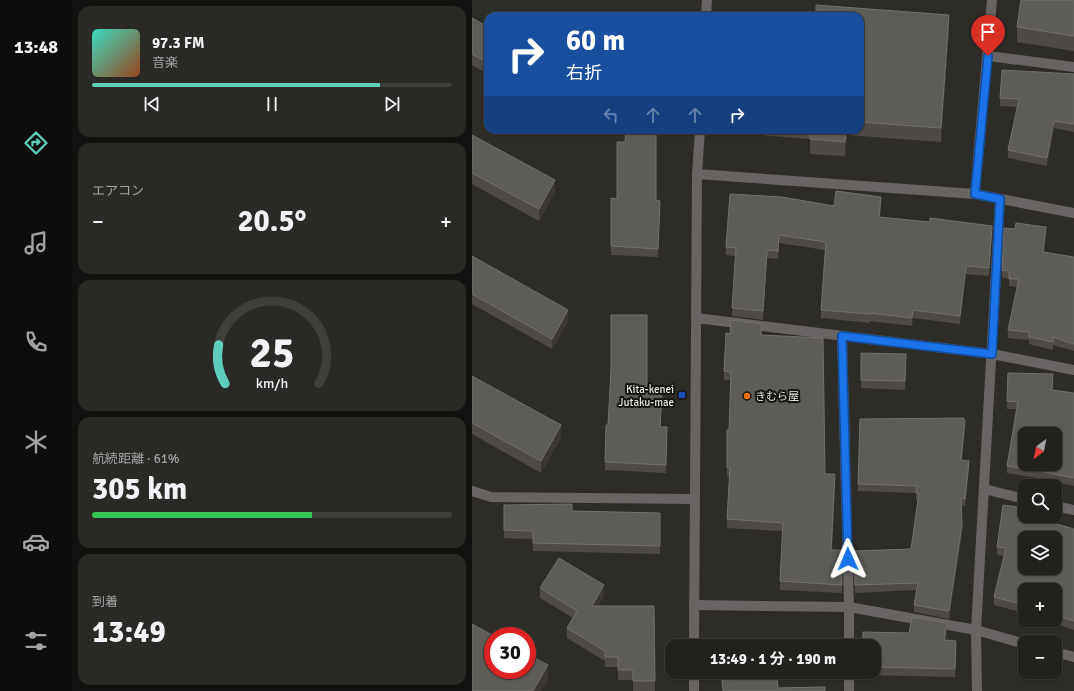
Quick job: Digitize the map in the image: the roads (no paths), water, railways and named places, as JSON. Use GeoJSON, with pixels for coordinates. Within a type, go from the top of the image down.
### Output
{"type":"FeatureCollection","features":[{"type":"Feature","properties":{"kind":"street"},"geometry":{"type":"LineString","coordinates":[[706,12],[707,0]]}},
{"type":"Feature","properties":{"kind":"street"},"geometry":{"type":"LineString","coordinates":[[975,194],[992,0]]}},
{"type":"Feature","properties":{"kind":"street"},"geometry":{"type":"LineString","coordinates":[[988,56],[1074,68]]}},
{"type":"Feature","properties":{"kind":"street"},"geometry":{"type":"LineString","coordinates":[[694,639],[697,174],[700,134]]}},
{"type":"Feature","properties":{"kind":"street"},"geometry":{"type":"LineString","coordinates":[[697,174],[975,194],[1074,213]]}},
{"type":"Feature","properties":{"kind":"street"},"geometry":{"type":"LineString","coordinates":[[977,691],[976,630],[1000,199]]}},
{"type":"Feature","properties":{"kind":"street"},"geometry":{"type":"LineString","coordinates":[[696,318],[992,354],[1074,370]]}},
{"type":"Feature","properties":{"kind":"street"},"geometry":{"type":"LineString","coordinates":[[842,336],[849,639]]}},
{"type":"Feature","properties":{"kind":"street"},"geometry":{"type":"LineString","coordinates":[[984,489],[1018,497]]}},
{"type":"Feature","properties":{"kind":"street"},"geometry":{"type":"LineString","coordinates":[[472,491],[491,496],[694,499]]}},
{"type":"Feature","properties":{"kind":"street"},"geometry":{"type":"LineString","coordinates":[[1062,507],[1074,510]]}},
{"type":"Feature","properties":{"kind":"street"},"geometry":{"type":"LineString","coordinates":[[694,606],[849,607],[976,630],[1018,642]]}},
{"type":"Feature","properties":{"kind":"street"},"geometry":{"type":"LineString","coordinates":[[1062,654],[1074,657]]}},
{"type":"Feature","properties":{"kind":"street"},"geometry":{"type":"LineString","coordinates":[[694,679],[694,691]]}},
{"type":"Feature","properties":{"kind":"street"},"geometry":{"type":"LineString","coordinates":[[848,691],[849,679]]}},
{"type":"Feature","properties":{"kind":"place","name":"Kita-kenei Jutaku-mae"},"geometry":{"type":"Point","coordinates":[682,395]}},
{"type":"Feature","properties":{"kind":"place","name":"きむら屋"},"geometry":{"type":"Point","coordinates":[747,396]}}]}
